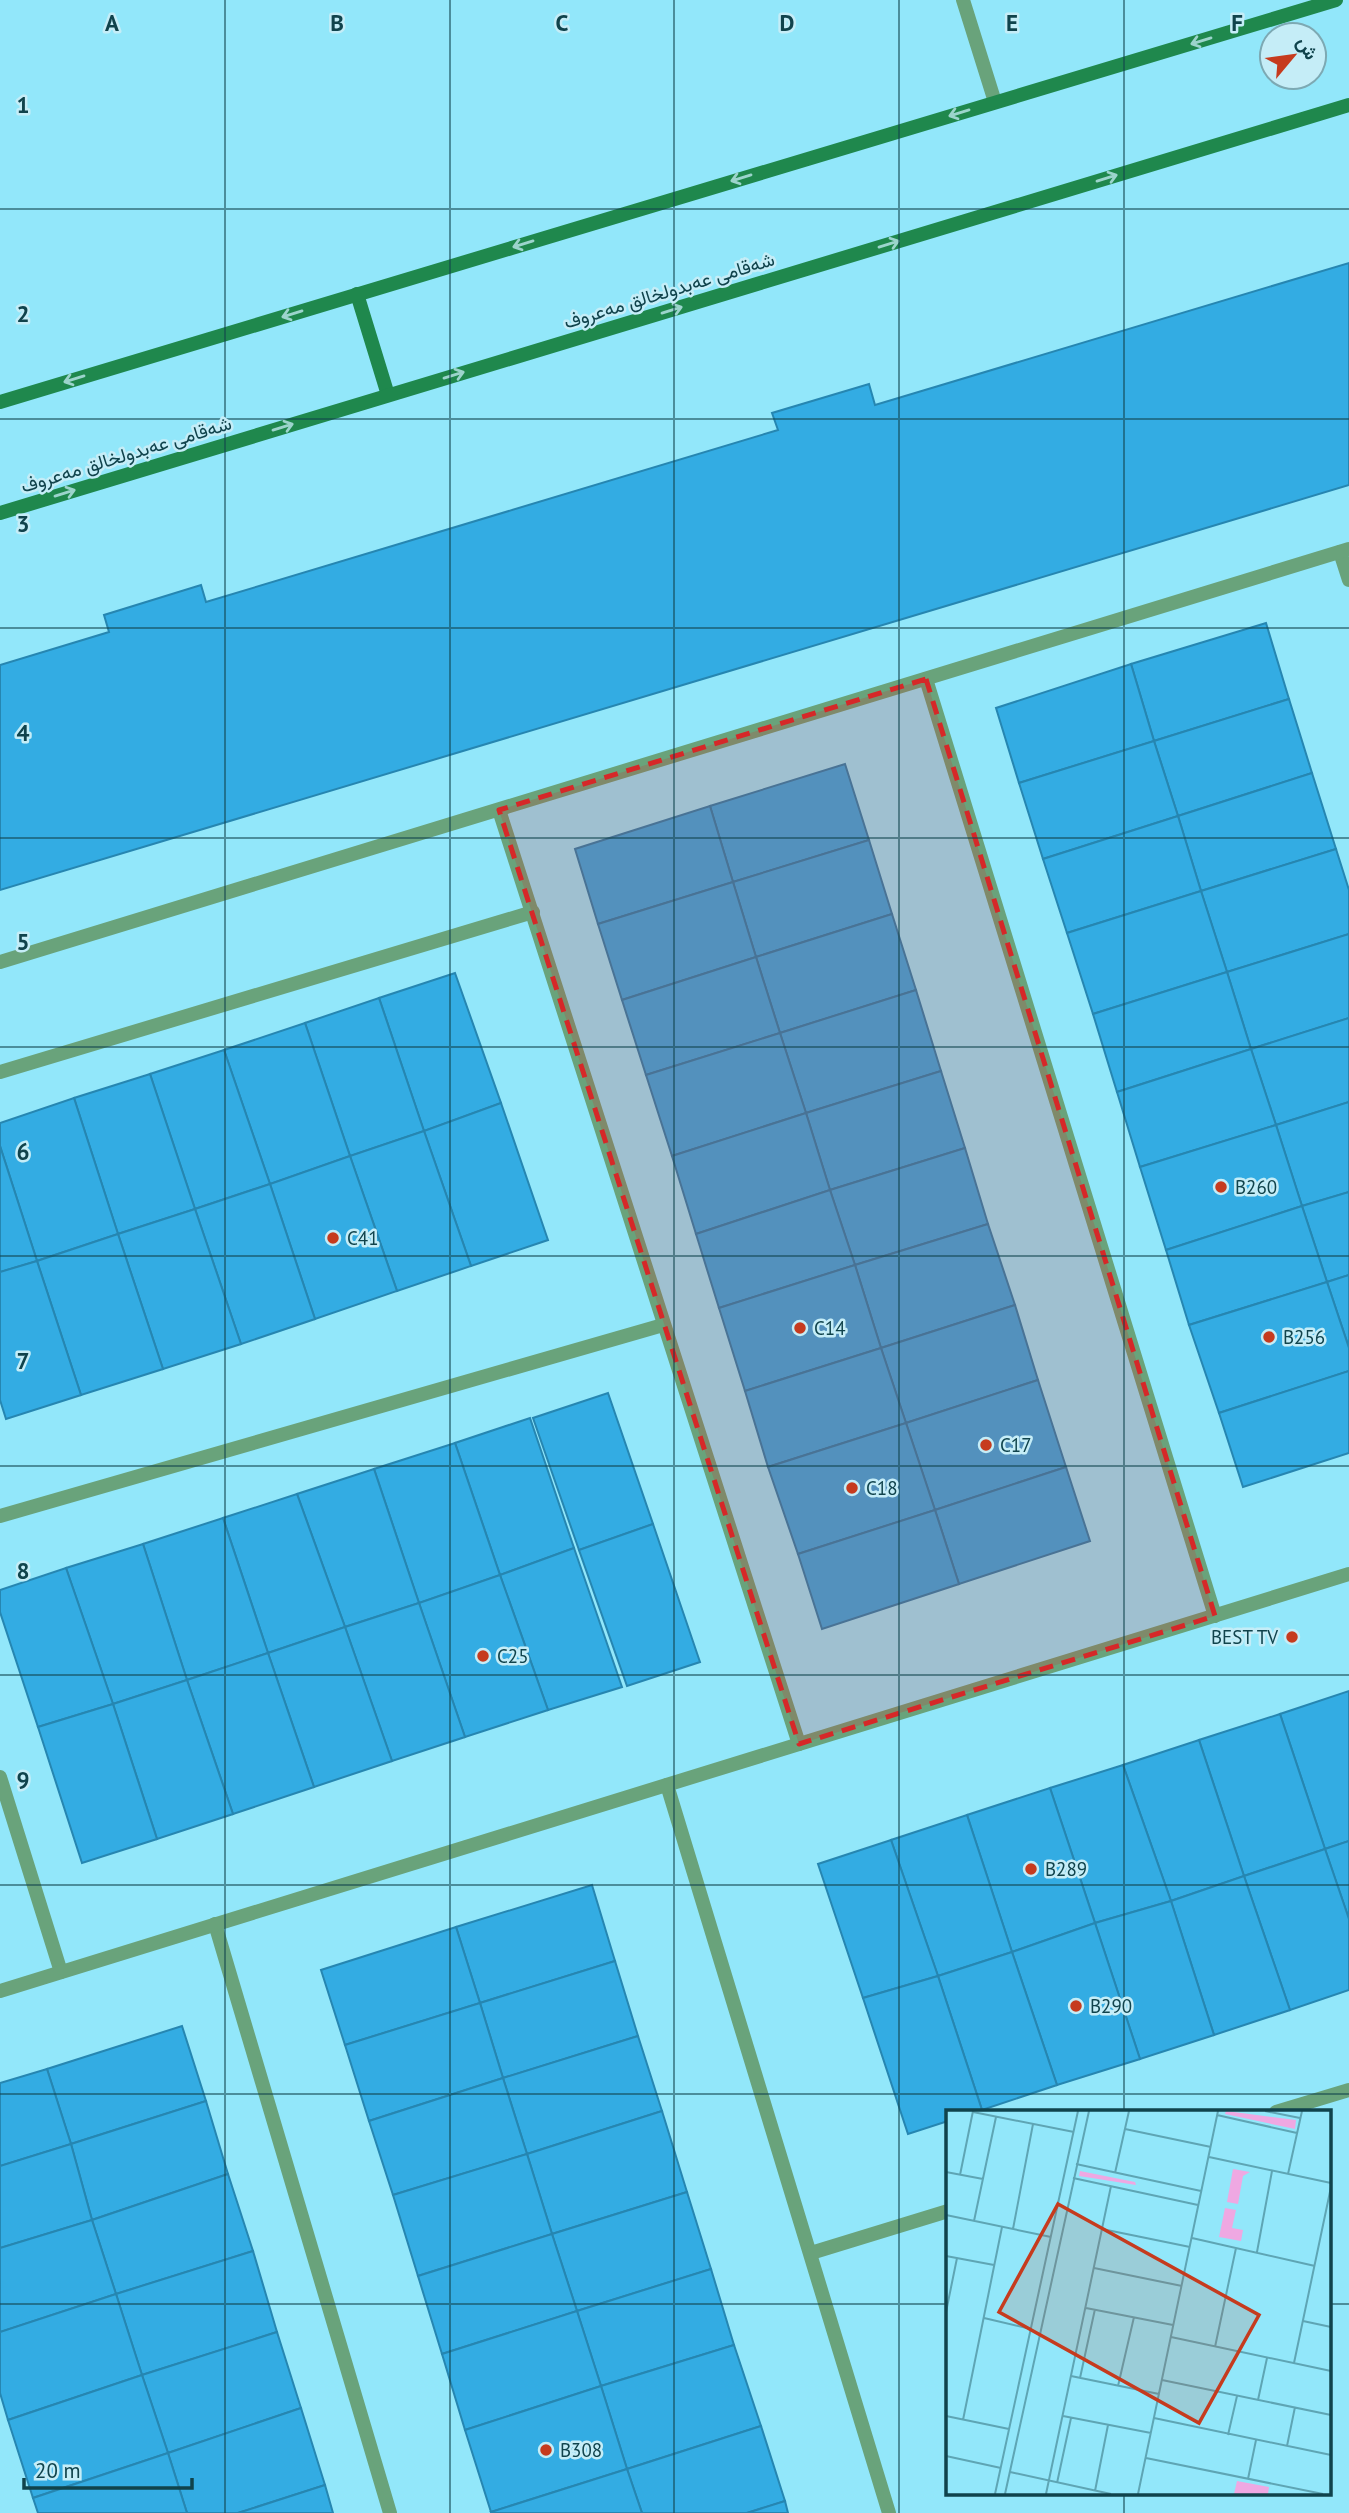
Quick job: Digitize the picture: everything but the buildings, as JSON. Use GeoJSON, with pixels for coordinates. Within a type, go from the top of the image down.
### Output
{"type":"FeatureCollection","features":[{"type":"Feature","properties":{"kind":"main road"},"geometry":{"type":"LineString","coordinates":[[0,402],[1336,0]]}},
{"type":"Feature","properties":{"kind":"main road","name":"شەقامی عەبدولخالق مەعروف"},"geometry":{"type":"LineString","coordinates":[[0,513],[1349,105]]}},
{"type":"Feature","properties":{"kind":"main road"},"geometry":{"type":"LineString","coordinates":[[357,294],[388,395]]}},
{"type":"Feature","properties":{"kind":"street"},"geometry":{"type":"LineString","coordinates":[[963,0],[995,102]]}},
{"type":"Feature","properties":{"kind":"street"},"geometry":{"type":"LineString","coordinates":[[0,962],[1345,550],[1349,580]]}},
{"type":"Feature","properties":{"kind":"street"},"geometry":{"type":"LineString","coordinates":[[926,679],[1215,1616]]}},
{"type":"Feature","properties":{"kind":"street"},"geometry":{"type":"LineString","coordinates":[[499,810],[799,1744]]}},
{"type":"Feature","properties":{"kind":"street"},"geometry":{"type":"LineString","coordinates":[[0,1072],[533,912]]}},
{"type":"Feature","properties":{"kind":"street"},"geometry":{"type":"LineString","coordinates":[[0,1516],[663,1325]]}},
{"type":"Feature","properties":{"kind":"street"},"geometry":{"type":"LineString","coordinates":[[0,1991],[1349,1574]]}},
{"type":"Feature","properties":{"kind":"street"},"geometry":{"type":"LineString","coordinates":[[0,1777],[61,1972]]}},
{"type":"Feature","properties":{"kind":"street"},"geometry":{"type":"LineString","coordinates":[[667,1785],[889,2513]]}},
{"type":"Feature","properties":{"kind":"street"},"geometry":{"type":"LineString","coordinates":[[215,1924],[390,2513]]}},
{"type":"Feature","properties":{"kind":"street"},"geometry":{"type":"LineString","coordinates":[[1283,2110],[1349,2090]]}},
{"type":"Feature","properties":{"kind":"street"},"geometry":{"type":"LineString","coordinates":[[811,2253],[946,2212]]}},
{"type":"Feature","properties":{"kind":"highlighted area"},"geometry":{"type":"Polygon","coordinates":[[[926,679],[1215,1616],[799,1744],[499,810],[926,679]]]}},
{"type":"Feature","properties":{"kind":"place","name":"B260"},"geometry":{"type":"Point","coordinates":[1221,1187]}},
{"type":"Feature","properties":{"kind":"place","name":"C41"},"geometry":{"type":"Point","coordinates":[333,1238]}},
{"type":"Feature","properties":{"kind":"place","name":"C14"},"geometry":{"type":"Point","coordinates":[800,1328]}},
{"type":"Feature","properties":{"kind":"place","name":"B256"},"geometry":{"type":"Point","coordinates":[1269,1337]}},
{"type":"Feature","properties":{"kind":"place","name":"C17"},"geometry":{"type":"Point","coordinates":[986,1445]}},
{"type":"Feature","properties":{"kind":"place","name":"C18"},"geometry":{"type":"Point","coordinates":[852,1488]}},
{"type":"Feature","properties":{"kind":"place","name":"BEST TV"},"geometry":{"type":"Point","coordinates":[1292,1637]}},
{"type":"Feature","properties":{"kind":"place","name":"C25"},"geometry":{"type":"Point","coordinates":[483,1656]}},
{"type":"Feature","properties":{"kind":"place","name":"B289"},"geometry":{"type":"Point","coordinates":[1031,1869]}},
{"type":"Feature","properties":{"kind":"place","name":"B290"},"geometry":{"type":"Point","coordinates":[1076,2006]}},
{"type":"Feature","properties":{"kind":"place","name":"B308"},"geometry":{"type":"Point","coordinates":[546,2450]}}]}
